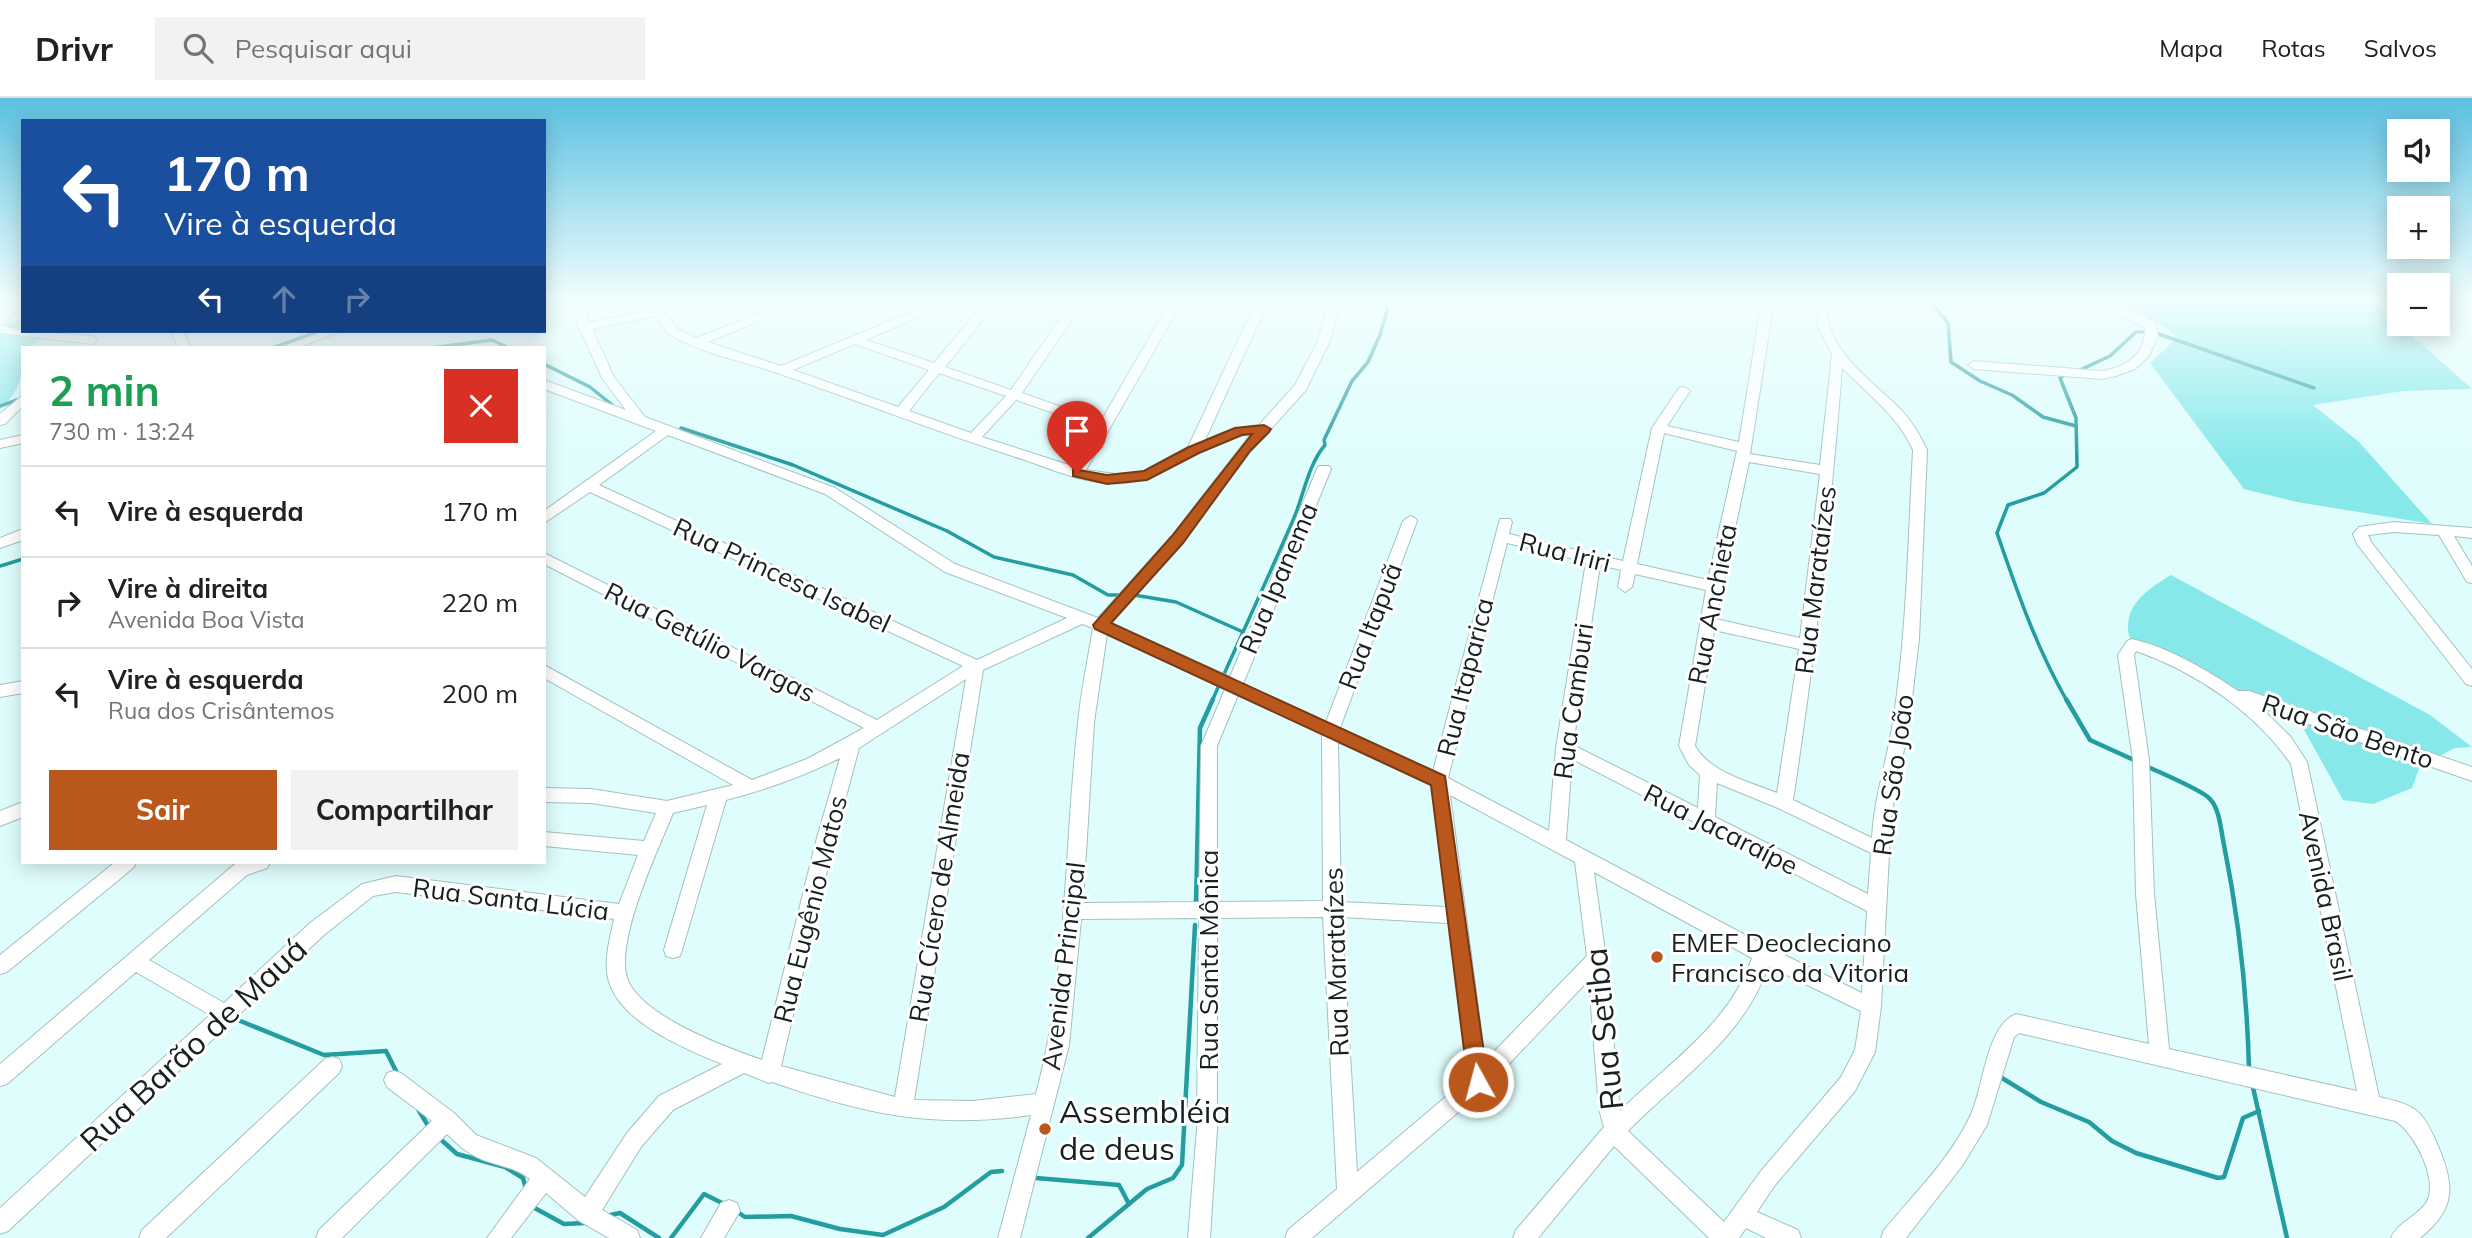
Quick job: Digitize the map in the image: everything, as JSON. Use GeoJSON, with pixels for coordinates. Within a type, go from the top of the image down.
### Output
{"type":"FeatureCollection","features":[{"type":"Feature","properties":{"kind":"street"},"geometry":{"type":"LineString","coordinates":[[598,353],[608,378],[642,422]]}},
{"type":"Feature","properties":{"kind":"street"},"geometry":{"type":"LineString","coordinates":[[730,353],[973,439],[1077,473],[1107,479],[1136,478],[1158,471],[1194,450],[1248,428],[1264,429]]}},
{"type":"Feature","properties":{"kind":"street"},"geometry":{"type":"LineString","coordinates":[[782,370],[823,353]]}},
{"type":"Feature","properties":{"kind":"street"},"geometry":{"type":"LineString","coordinates":[[895,353],[1104,426]]}},
{"type":"Feature","properties":{"kind":"street"},"geometry":{"type":"LineString","coordinates":[[901,412],[949,353]]}},
{"type":"Feature","properties":{"kind":"street"},"geometry":{"type":"LineString","coordinates":[[973,439],[1015,394],[1043,353]]}},
{"type":"Feature","properties":{"kind":"street"},"geometry":{"type":"LineString","coordinates":[[1077,473],[1146,353]]}},
{"type":"Feature","properties":{"kind":"street"},"geometry":{"type":"LineString","coordinates":[[1194,450],[1239,353]]}},
{"type":"Feature","properties":{"kind":"street"},"geometry":{"type":"LineString","coordinates":[[1101,625],[1177,539],[1246,448],[1301,387],[1318,353]]}},
{"type":"Feature","properties":{"kind":"street","name":"Rua Anchieta"},"geometry":{"type":"LineString","coordinates":[[1709,773],[1690,752],[1686,740],[1714,587],[1743,452],[1759,353]]}},
{"type":"Feature","properties":{"kind":"street"},"geometry":{"type":"LineString","coordinates":[[1974,365],[2102,374],[2121,371],[2137,363],[2145,353]]}},
{"type":"Feature","properties":{"kind":"street","name":"Rua Marataízes"},"geometry":{"type":"LineString","coordinates":[[1784,803],[1828,471],[1837,356]]}},
{"type":"Feature","properties":{"kind":"street","name":"Rua São João"},"geometry":{"type":"LineString","coordinates":[[1725,1238],[1768,1178],[1858,1069],[1865,1052],[1871,1007],[1882,816],[1902,724],[1911,639],[1920,450],[1910,429],[1837,356]]}},
{"type":"Feature","properties":{"kind":"street"},"geometry":{"type":"LineString","coordinates":[[546,385],[830,491],[950,568],[1101,625],[1439,781],[1763,954],[1871,1007]]}},
{"type":"Feature","properties":{"kind":"street"},"geometry":{"type":"LineString","coordinates":[[1625,587],[1659,428],[1684,391]]}},
{"type":"Feature","properties":{"kind":"street"},"geometry":{"type":"LineString","coordinates":[[0,421],[21,401]]}},
{"type":"Feature","properties":{"kind":"street"},"geometry":{"type":"LineString","coordinates":[[1659,428],[1743,452],[1828,471]]}},
{"type":"Feature","properties":{"kind":"street"},"geometry":{"type":"LineString","coordinates":[[546,516],[662,430]]}},
{"type":"Feature","properties":{"kind":"street"},"geometry":{"type":"LineString","coordinates":[[0,443],[21,439]]}},
{"type":"Feature","properties":{"kind":"street","name":"Rua Ipanema"},"geometry":{"type":"LineString","coordinates":[[1233,687],[1324,469]]}},
{"type":"Feature","properties":{"kind":"street","name":"Rua Princesa Isabel"},"geometry":{"type":"LineString","coordinates":[[588,485],[976,666]]}},
{"type":"Feature","properties":{"kind":"street","name":"Rua Itapuã"},"geometry":{"type":"LineString","coordinates":[[1331,732],[1410,521]]}},
{"type":"Feature","properties":{"kind":"street"},"geometry":{"type":"LineString","coordinates":[[2472,533],[2394,527],[2364,530],[2360,534],[2364,544],[2472,680]]}},
{"type":"Feature","properties":{"kind":"street","name":"Rua Iriri"},"geometry":{"type":"LineString","coordinates":[[1503,529],[1594,560],[1714,587]]}},
{"type":"Feature","properties":{"kind":"street","name":"Rua Itaparica"},"geometry":{"type":"LineString","coordinates":[[1478,1082],[1439,781],[1503,529]]}},
{"type":"Feature","properties":{"kind":"street"},"geometry":{"type":"LineString","coordinates":[[2444,532],[2472,578]]}},
{"type":"Feature","properties":{"kind":"street"},"geometry":{"type":"LineString","coordinates":[[0,543],[21,535]]}},
{"type":"Feature","properties":{"kind":"street","name":"Rua Getúlio Vargas"},"geometry":{"type":"LineString","coordinates":[[546,559],[877,727]]}},
{"type":"Feature","properties":{"kind":"street","name":"Rua Camburi"},"geometry":{"type":"LineString","coordinates":[[1557,843],[1564,748],[1594,560]]}},
{"type":"Feature","properties":{"kind":"street"},"geometry":{"type":"LineString","coordinates":[[546,795],[591,796],[667,808],[751,787],[813,764],[852,744],[976,666],[1082,617]]}},
{"type":"Feature","properties":{"kind":"street"},"geometry":{"type":"LineString","coordinates":[[1707,624],[1807,645]]}},
{"type":"Feature","properties":{"kind":"street","name":"Avenida Principal"},"geometry":{"type":"LineString","coordinates":[[1009,1238],[1059,1045],[1073,911],[1086,722],[1101,625]]}},
{"type":"Feature","properties":{"kind":"street","name":"Rua São Bento"},"geometry":{"type":"LineString","coordinates":[[2160,1055],[2145,894],[2141,760],[2126,655],[2132,645],[2142,647],[2224,688],[2472,774]]}},
{"type":"Feature","properties":{"kind":"street","name":"Rua Cícero de Almeida"},"geometry":{"type":"LineString","coordinates":[[903,1108],[976,666]]}},
{"type":"Feature","properties":{"kind":"street"},"geometry":{"type":"LineString","coordinates":[[546,672],[751,787]]}},
{"type":"Feature","properties":{"kind":"street"},"geometry":{"type":"LineString","coordinates":[[0,691],[21,687]]}},
{"type":"Feature","properties":{"kind":"street","name":"Rua Santa Mônica"},"geometry":{"type":"LineString","coordinates":[[1199,1238],[1207,1129],[1209,746],[1233,687]]}},
{"type":"Feature","properties":{"kind":"street","name":"Rua São Bento"},"geometry":{"type":"LineString","coordinates":[[2224,688],[2249,705]]}},
{"type":"Feature","properties":{"kind":"street","name":"Avenida Brasil"},"geometry":{"type":"LineString","coordinates":[[2249,705],[2280,733],[2299,762],[2370,1104]]}},
{"type":"Feature","properties":{"kind":"street","name":"Rua Marataízes"},"geometry":{"type":"LineString","coordinates":[[1331,732],[1332,909],[1348,1192]]}},
{"type":"Feature","properties":{"kind":"street","name":"Rua Eugênio Matos"},"geometry":{"type":"LineString","coordinates":[[769,1074],[824,845],[852,744]]}},
{"type":"Feature","properties":{"kind":"street","name":"Rua Jacaraípe"},"geometry":{"type":"LineString","coordinates":[[1564,748],[1878,908]]}},
{"type":"Feature","properties":{"kind":"street"},"geometry":{"type":"LineString","coordinates":[[1706,821],[1709,773],[1784,803],[1881,850]]}},
{"type":"Feature","properties":{"kind":"street"},"geometry":{"type":"LineString","coordinates":[[673,950],[718,797]]}},
{"type":"Feature","properties":{"kind":"street"},"geometry":{"type":"LineString","coordinates":[[667,808],[626,914],[617,967],[618,980],[636,1006],[658,1023],[769,1074],[903,1108],[999,1110],[1044,1102]]}},
{"type":"Feature","properties":{"kind":"street"},"geometry":{"type":"LineString","coordinates":[[0,818],[21,809]]}},
{"type":"Feature","properties":{"kind":"street"},"geometry":{"type":"LineString","coordinates":[[546,839],[649,849]]}},
{"type":"Feature","properties":{"kind":"street","name":"Rua Setiba"},"geometry":{"type":"LineString","coordinates":[[1583,858],[1597,959],[1609,1109],[1615,1130],[1628,1147],[1725,1238]]}},
{"type":"Feature","properties":{"kind":"street"},"geometry":{"type":"LineString","coordinates":[[0,966],[126,864]]}},
{"type":"Feature","properties":{"kind":"street"},"geometry":{"type":"LineString","coordinates":[[0,1077],[134,961],[235,866]]}},
{"type":"Feature","properties":{"kind":"street","name":"Rua Santa Lúcia"},"geometry":{"type":"LineString","coordinates":[[396,884],[626,914]]}},
{"type":"Feature","properties":{"kind":"street","name":"Rua Barão de Mauá"},"geometry":{"type":"LineString","coordinates":[[0,1223],[225,1014],[359,895],[377,885],[396,884]]}},
{"type":"Feature","properties":{"kind":"street"},"geometry":{"type":"LineString","coordinates":[[1073,911],[1332,909],[1456,915]]}},
{"type":"Feature","properties":{"kind":"street"},"geometry":{"type":"LineString","coordinates":[[1524,1238],[1615,1130],[1725,1024],[1758,977],[1763,954]]}},
{"type":"Feature","properties":{"kind":"street"},"geometry":{"type":"LineString","coordinates":[[1296,1238],[1478,1082],[1597,959]]}},
{"type":"Feature","properties":{"kind":"street"},"geometry":{"type":"LineString","coordinates":[[134,961],[225,1014]]}},
{"type":"Feature","properties":{"kind":"street"},"geometry":{"type":"LineString","coordinates":[[1892,1238],[1969,1139],[1980,1118],[2006,1032],[2012,1024],[2024,1024],[2370,1104],[2413,1120],[2440,1172],[2441,1190],[2435,1210],[2402,1238]]}},
{"type":"Feature","properties":{"kind":"street"},"geometry":{"type":"LineString","coordinates":[[587,1213],[634,1140],[666,1103],[743,1063]]}},
{"type":"Feature","properties":{"kind":"street"},"geometry":{"type":"LineString","coordinates":[[150,1238],[332,1066]]}},
{"type":"Feature","properties":{"kind":"street"},"geometry":{"type":"LineString","coordinates":[[394,1080],[447,1120],[469,1142],[486,1151],[529,1165],[587,1213],[629,1238]]}},
{"type":"Feature","properties":{"kind":"street"},"geometry":{"type":"LineString","coordinates":[[327,1238],[447,1120]]}},
{"type":"Feature","properties":{"kind":"street"},"geometry":{"type":"LineString","coordinates":[[498,1238],[545,1177]]}},
{"type":"Feature","properties":{"kind":"street"},"geometry":{"type":"LineString","coordinates":[[712,1238],[729,1211]]}},
{"type":"Feature","properties":{"kind":"street"},"geometry":{"type":"LineString","coordinates":[[1741,1215],[1790,1238]]}},
{"type":"Feature","properties":{"kind":"shaded area"},"geometry":{"type":"Polygon","coordinates":[[[0,353],[21,353],[17,389],[0,409],[0,353]]]}},
{"type":"Feature","properties":{"kind":"shaded area"},"geometry":{"type":"Polygon","coordinates":[[[2161,353],[2432,353],[2472,389],[2403,391],[2313,405],[2359,442],[2432,524],[2297,502],[2244,489],[2150,363],[2161,353]]]}},
{"type":"Feature","properties":{"kind":"shaded area"},"geometry":{"type":"Polygon","coordinates":[[[2171,575],[2430,715],[2472,747],[2455,748],[2420,766],[2412,788],[2373,804],[2343,800],[2302,726],[2134,648],[2128,629],[2132,609],[2143,595],[2171,575]]]}},
{"type":"Feature","properties":{"kind":"waterway"},"geometry":{"type":"LineString","coordinates":[[1243,632],[1294,518],[1310,471],[1325,445],[1324,440],[1352,381],[1372,353]]}},
{"type":"Feature","properties":{"kind":"waterway"},"geometry":{"type":"LineString","coordinates":[[1950,353],[1951,362],[1980,381],[2012,395],[2043,417],[2076,426]]}},
{"type":"Feature","properties":{"kind":"waterway"},"geometry":{"type":"LineString","coordinates":[[2078,371],[2113,353]]}},
{"type":"Feature","properties":{"kind":"waterway"},"geometry":{"type":"LineString","coordinates":[[2214,353],[2314,388]]}},
{"type":"Feature","properties":{"kind":"waterway"},"geometry":{"type":"LineString","coordinates":[[546,365],[590,387],[616,408]]}},
{"type":"Feature","properties":{"kind":"waterway"},"geometry":{"type":"LineString","coordinates":[[2064,375],[2060,378],[2076,418],[2077,467],[2044,493],[2008,505],[1997,533],[2037,639],[2067,701]]}},
{"type":"Feature","properties":{"kind":"waterway"},"geometry":{"type":"LineString","coordinates":[[0,406],[17,400]]}},
{"type":"Feature","properties":{"kind":"waterway"},"geometry":{"type":"LineString","coordinates":[[681,428],[793,465],[947,531],[994,557],[1073,575],[1108,595],[1123,595]]}},
{"type":"Feature","properties":{"kind":"waterway"},"geometry":{"type":"LineString","coordinates":[[0,566],[21,560]]}},
{"type":"Feature","properties":{"kind":"waterway"},"geometry":{"type":"LineString","coordinates":[[1134,595],[1176,602],[1243,632]]}},
{"type":"Feature","properties":{"kind":"waterway"},"geometry":{"type":"LineString","coordinates":[[1212,701],[1243,632]]}},
{"type":"Feature","properties":{"kind":"waterway"},"geometry":{"type":"LineString","coordinates":[[1196,904],[1200,728],[1213,699]]}},
{"type":"Feature","properties":{"kind":"waterway"},"geometry":{"type":"LineString","coordinates":[[2066,699],[2090,740],[2134,760]]}},
{"type":"Feature","properties":{"kind":"waterway"},"geometry":{"type":"LineString","coordinates":[[2148,767],[2206,795],[2218,815],[2241,956],[2249,1069]]}},
{"type":"Feature","properties":{"kind":"waterway"},"geometry":{"type":"LineString","coordinates":[[1129,1204],[1147,1189],[1173,1178],[1182,1165],[1195,925]]}},
{"type":"Feature","properties":{"kind":"waterway"},"geometry":{"type":"LineString","coordinates":[[233,1018],[324,1055],[386,1051],[398,1075]]}},
{"type":"Feature","properties":{"kind":"waterway"},"geometry":{"type":"LineString","coordinates":[[2002,1078],[2041,1102],[2089,1122],[2112,1141],[2136,1153],[2218,1178],[2224,1177],[2243,1118],[2258,1111]]}},
{"type":"Feature","properties":{"kind":"waterway"},"geometry":{"type":"LineString","coordinates":[[2252,1083],[2258,1111]]}},
{"type":"Feature","properties":{"kind":"waterway"},"geometry":{"type":"LineString","coordinates":[[418,1109],[430,1129]]}},
{"type":"Feature","properties":{"kind":"waterway"},"geometry":{"type":"LineString","coordinates":[[2258,1111],[2287,1238]]}},
{"type":"Feature","properties":{"kind":"waterway"},"geometry":{"type":"LineString","coordinates":[[438,1137],[457,1154],[505,1167],[523,1178],[526,1189]]}},
{"type":"Feature","properties":{"kind":"waterway"},"geometry":{"type":"LineString","coordinates":[[736,1211],[745,1217],[791,1216],[840,1229],[883,1235],[944,1207],[991,1172],[1002,1171]]}},
{"type":"Feature","properties":{"kind":"waterway"},"geometry":{"type":"LineString","coordinates":[[1036,1178],[1119,1185],[1129,1204]]}},
{"type":"Feature","properties":{"kind":"waterway"},"geometry":{"type":"LineString","coordinates":[[671,1238],[704,1194],[724,1204]]}},
{"type":"Feature","properties":{"kind":"waterway"},"geometry":{"type":"LineString","coordinates":[[1088,1238],[1129,1204]]}},
{"type":"Feature","properties":{"kind":"waterway"},"geometry":{"type":"LineString","coordinates":[[531,1206],[564,1224],[585,1223]]}},
{"type":"Feature","properties":{"kind":"waterway"},"geometry":{"type":"LineString","coordinates":[[606,1216],[620,1213],[659,1238]]}},
{"type":"Feature","properties":{"kind":"place","name":"EMEF Deocleciano Francisco da Vitoria"},"geometry":{"type":"Point","coordinates":[1657,957]}},
{"type":"Feature","properties":{"kind":"place","name":"Assembléia de deus"},"geometry":{"type":"Point","coordinates":[1045,1129]}},
{"type":"Feature","properties":{"kind":"route"},"geometry":{"type":"LineString","coordinates":[[1077,473],[1107,479],[1136,478],[1158,471],[1194,450],[1240,431],[1248,428],[1264,429],[1246,448],[1177,539],[1101,625],[1439,781],[1478,1082]]}}]}
